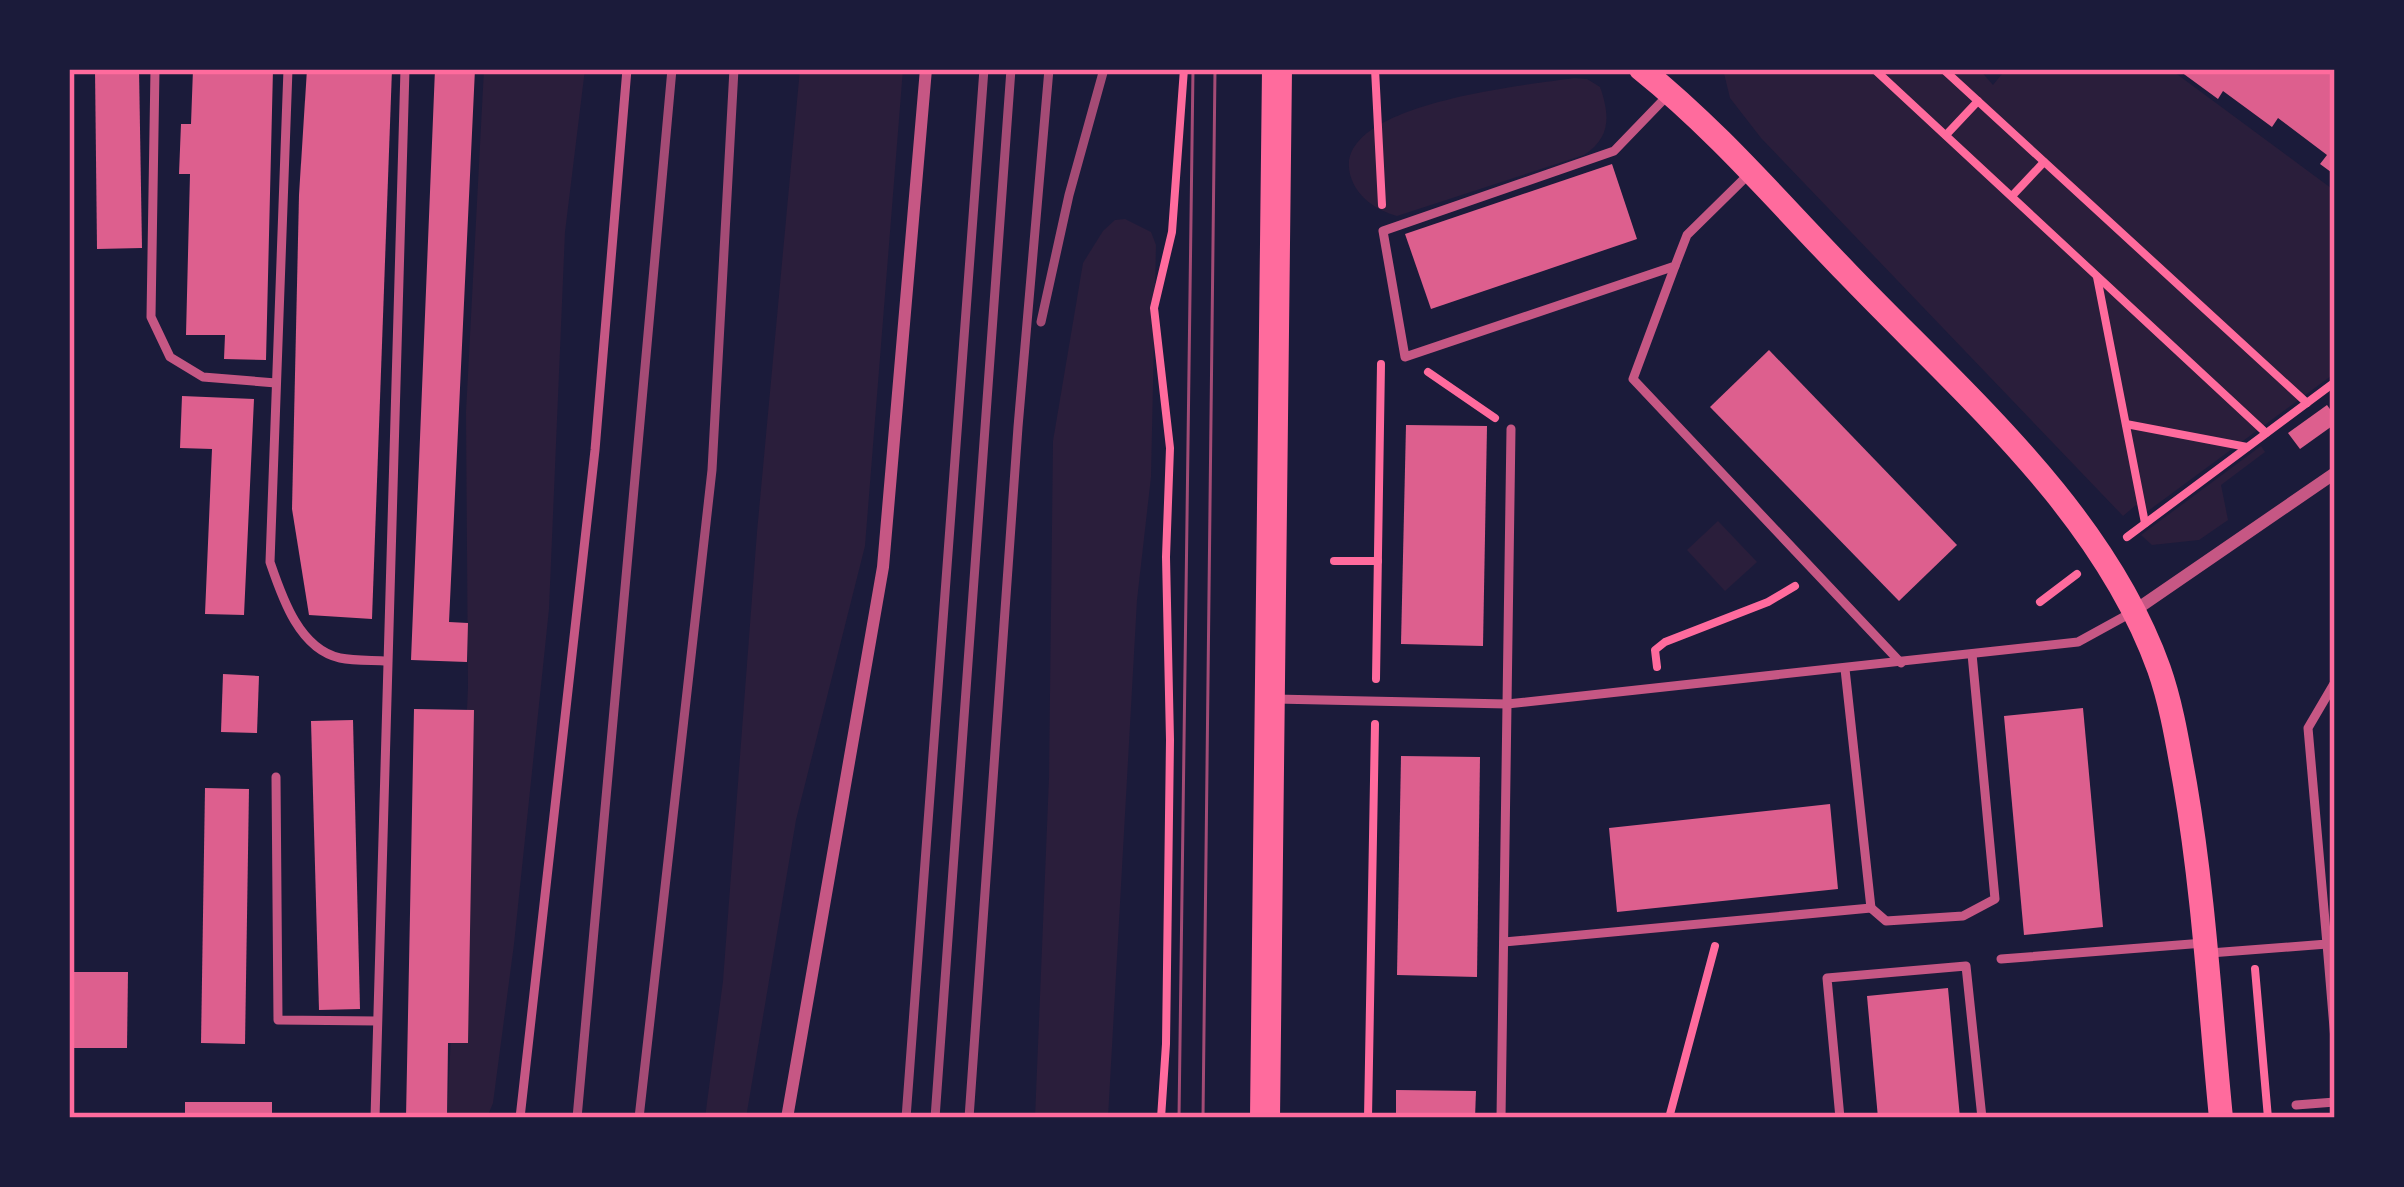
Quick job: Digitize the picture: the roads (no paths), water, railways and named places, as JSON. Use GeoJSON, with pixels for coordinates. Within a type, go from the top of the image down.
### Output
{"type":"FeatureCollection","features":[{"type":"Feature","properties":{"kind":"main road"},"geometry":{"type":"LineString","coordinates":[[1265,1118],[1277,69]]}},
{"type":"Feature","properties":{"kind":"main road"},"geometry":{"type":"LineString","coordinates":[[1641,69],[1750,172],[2036,470],[2100,557],[2133,612],[2161,674],[2194,834],[2221,1118]]}},
{"type":"Feature","properties":{"kind":"street"},"geometry":{"type":"LineString","coordinates":[[787,1118],[883,567],[926,69]]}},
{"type":"Feature","properties":{"kind":"street"},"geometry":{"type":"LineString","coordinates":[[2133,612],[2335,473]]}},
{"type":"Feature","properties":{"kind":"lane"},"geometry":{"type":"LineString","coordinates":[[155,69],[151,317],[170,357],[203,377],[276,383]]}},
{"type":"Feature","properties":{"kind":"lane"},"geometry":{"type":"LineString","coordinates":[[288,69],[269,562],[309,641],[336,658],[387,661]]}},
{"type":"Feature","properties":{"kind":"lane"},"geometry":{"type":"LineString","coordinates":[[374,1118],[406,69]]}},
{"type":"Feature","properties":{"kind":"lane"},"geometry":{"type":"LineString","coordinates":[[520,1118],[593,473],[627,69]]}},
{"type":"Feature","properties":{"kind":"lane"},"geometry":{"type":"LineString","coordinates":[[1671,93],[1614,152],[1383,230],[1405,357],[1675,266]]}},
{"type":"Feature","properties":{"kind":"lane"},"geometry":{"type":"LineString","coordinates":[[1750,172],[1688,235],[1633,379],[1901,663]]}},
{"type":"Feature","properties":{"kind":"lane"},"geometry":{"type":"LineString","coordinates":[[1501,1118],[1511,429]]}},
{"type":"Feature","properties":{"kind":"lane"},"geometry":{"type":"LineString","coordinates":[[1269,699],[1507,704],[2078,642],[2133,612]]}},
{"type":"Feature","properties":{"kind":"lane"},"geometry":{"type":"LineString","coordinates":[[1504,942],[1870,908],[1886,921],[1963,916],[1995,899],[1972,654]]}},
{"type":"Feature","properties":{"kind":"lane"},"geometry":{"type":"LineString","coordinates":[[1845,668],[1870,908]]}},
{"type":"Feature","properties":{"kind":"lane"},"geometry":{"type":"LineString","coordinates":[[2335,682],[2308,728],[2335,1040]]}},
{"type":"Feature","properties":{"kind":"lane"},"geometry":{"type":"LineString","coordinates":[[276,776],[278,1020],[377,1021]]}},
{"type":"Feature","properties":{"kind":"lane"},"geometry":{"type":"LineString","coordinates":[[2001,959],[2326,944]]}},
{"type":"Feature","properties":{"kind":"lane"},"geometry":{"type":"LineString","coordinates":[[1840,1118],[1827,978],[1966,967],[1982,1118]]}},
{"type":"Feature","properties":{"kind":"lane"},"geometry":{"type":"LineString","coordinates":[[2296,1105],[2335,1102]]}},
{"type":"Feature","properties":{"kind":"tram line"},"geometry":{"type":"LineString","coordinates":[[1179,1118],[1193,69]]}},
{"type":"Feature","properties":{"kind":"tram line"},"geometry":{"type":"LineString","coordinates":[[1203,1118],[1215,69]]}},
{"type":"Feature","properties":{"kind":"railway"},"geometry":{"type":"LineString","coordinates":[[577,1118],[672,69]]}},
{"type":"Feature","properties":{"kind":"railway"},"geometry":{"type":"LineString","coordinates":[[639,1118],[712,470],[734,69]]}},
{"type":"Feature","properties":{"kind":"railway"},"geometry":{"type":"LineString","coordinates":[[906,1118],[984,69]]}},
{"type":"Feature","properties":{"kind":"railway"},"geometry":{"type":"LineString","coordinates":[[935,1118],[1011,69]]}},
{"type":"Feature","properties":{"kind":"railway"},"geometry":{"type":"LineString","coordinates":[[969,1118],[1018,427],[1049,69]]}},
{"type":"Feature","properties":{"kind":"railway"},"geometry":{"type":"LineString","coordinates":[[1041,322],[1104,69]]}}]}
